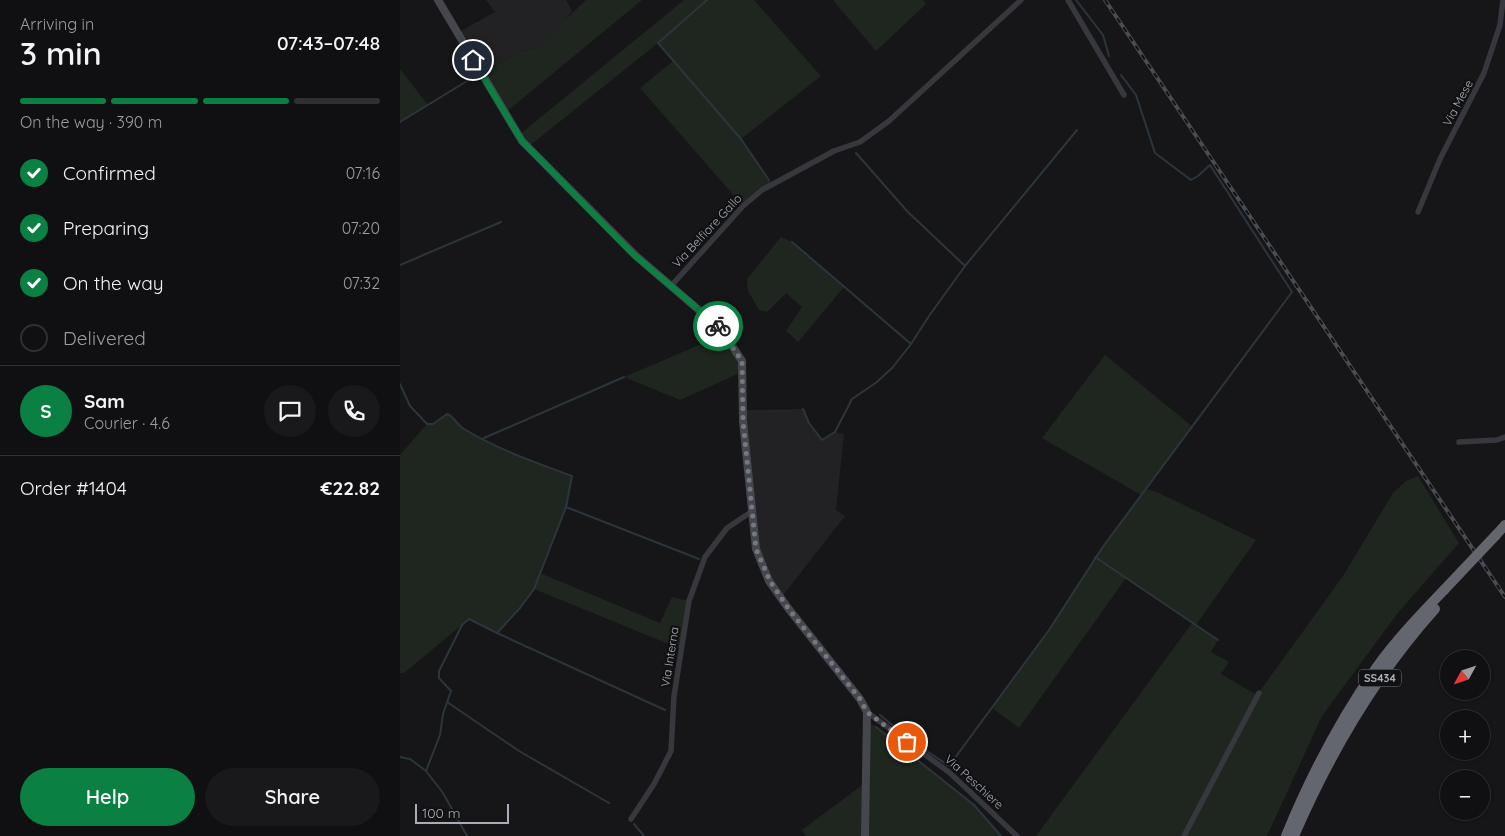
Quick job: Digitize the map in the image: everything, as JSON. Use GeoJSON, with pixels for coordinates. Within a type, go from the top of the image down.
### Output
{"type":"FeatureCollection","features":[{"type":"Feature","properties":{"kind":"highway","name":"SS434"},"geometry":{"type":"LineString","coordinates":[[1286,836],[1324,754],[1376,667],[1407,629],[1500,537],[1505,525]]}},
{"type":"Feature","properties":{"kind":"highway","name":"SS434"},"geometry":{"type":"LineString","coordinates":[[1294,836],[1347,729],[1383,672],[1446,592]]}},
{"type":"Feature","properties":{"kind":"highway"},"geometry":{"type":"LineString","coordinates":[[1280,836],[1315,762],[1324,754]]}},
{"type":"Feature","properties":{"kind":"highway"},"geometry":{"type":"LineString","coordinates":[[1300,836],[1312,798]]}},
{"type":"Feature","properties":{"kind":"street"},"geometry":{"type":"LineString","coordinates":[[438,0],[522,141],[633,254],[671,286]]}},
{"type":"Feature","properties":{"kind":"street","name":"Via Belfiore Gallo"},"geometry":{"type":"LineString","coordinates":[[860,699],[788,608],[770,581],[756,549],[743,421],[742,361],[721,328],[671,286],[743,206],[762,190],[834,151],[860,142],[889,121],[1021,0]]}},
{"type":"Feature","properties":{"kind":"street"},"geometry":{"type":"LineString","coordinates":[[1068,0],[1124,95]]}},
{"type":"Feature","properties":{"kind":"street","name":"Via Mese"},"geometry":{"type":"LineString","coordinates":[[1418,212],[1440,159],[1484,73],[1500,25],[1503,0]]}},
{"type":"Feature","properties":{"kind":"street"},"geometry":{"type":"LineString","coordinates":[[1459,442],[1497,440],[1505,437]]}},
{"type":"Feature","properties":{"kind":"street","name":"Via Interna"},"geometry":{"type":"LineString","coordinates":[[631,819],[654,784],[671,751],[674,696],[689,601],[705,557],[727,528],[752,512]]}},
{"type":"Feature","properties":{"kind":"street"},"geometry":{"type":"LineString","coordinates":[[1184,836],[1258,692]]}},
{"type":"Feature","properties":{"kind":"street","name":"Via Peschiere"},"geometry":{"type":"LineString","coordinates":[[860,699],[867,712],[950,772],[1016,836]]}},
{"type":"Feature","properties":{"kind":"street","name":"Via Peschiere"},"geometry":{"type":"LineString","coordinates":[[866,836],[867,712]]}},
{"type":"Feature","properties":{"kind":"shaded area"},"geometry":{"type":"Polygon","coordinates":[[[486,0],[566,0],[572,11],[564,22],[535,48],[518,53],[481,73],[457,33],[495,12],[486,0]]]}},
{"type":"Feature","properties":{"kind":"shaded area"},"geometry":{"type":"Polygon","coordinates":[[[586,0],[642,0],[505,113],[481,73],[518,53],[535,48],[586,0]]]}},
{"type":"Feature","properties":{"kind":"shaded area"},"geometry":{"type":"Polygon","coordinates":[[[684,0],[754,0],[821,76],[741,139],[772,184],[743,206],[640,88],[673,61],[658,43],[528,147],[519,135],[684,0]]]}},
{"type":"Feature","properties":{"kind":"shaded area"},"geometry":{"type":"Polygon","coordinates":[[[833,0],[923,0],[926,4],[876,51],[833,0]]]}},
{"type":"Feature","properties":{"kind":"shaded area"},"geometry":{"type":"Polygon","coordinates":[[[400,69],[428,105],[400,122],[400,69]]]}},
{"type":"Feature","properties":{"kind":"shaded area"},"geometry":{"type":"Polygon","coordinates":[[[781,237],[792,242],[844,287],[798,342],[786,331],[802,307],[786,293],[767,312],[759,310],[748,291],[747,279],[781,237]]]}},
{"type":"Feature","properties":{"kind":"shaded area"},"geometry":{"type":"Polygon","coordinates":[[[725,334],[742,361],[742,372],[680,400],[624,377],[725,334]]]}},
{"type":"Feature","properties":{"kind":"shaded area"},"geometry":{"type":"Polygon","coordinates":[[[1105,355],[1193,427],[1146,489],[1157,492],[1256,540],[1196,625],[1218,640],[1211,652],[1229,662],[1221,674],[1257,695],[1343,576],[1393,493],[1406,481],[1418,476],[1459,543],[1397,614],[1322,716],[1267,836],[1036,836],[1192,623],[1126,578],[1019,728],[992,708],[1049,630],[1095,557],[1141,495],[1042,438],[1105,355]]]}},
{"type":"Feature","properties":{"kind":"shaded area"},"geometry":{"type":"Polygon","coordinates":[[[803,409],[809,423],[822,440],[835,432],[844,434],[836,510],[845,516],[781,598],[756,549],[742,410],[803,409]]]}},
{"type":"Feature","properties":{"kind":"shaded area"},"geometry":{"type":"Polygon","coordinates":[[[447,414],[464,429],[504,449],[572,476],[566,507],[540,573],[660,623],[672,597],[689,601],[681,649],[534,589],[520,608],[497,633],[469,619],[404,673],[400,673],[400,455],[427,424],[433,424],[447,414]]]}},
{"type":"Feature","properties":{"kind":"shaded area"},"geometry":{"type":"Polygon","coordinates":[[[868,722],[974,805],[1001,836],[806,836],[802,830],[865,783],[868,722]]]}},
{"type":"Feature","properties":{"kind":"waterway"},"geometry":{"type":"LineString","coordinates":[[707,0],[658,43],[741,139],[769,180]]}},
{"type":"Feature","properties":{"kind":"waterway"},"geometry":{"type":"LineString","coordinates":[[1076,0],[1103,35],[1109,56]]}},
{"type":"Feature","properties":{"kind":"waterway"},"geometry":{"type":"LineString","coordinates":[[880,715],[909,739],[949,766],[1049,630],[1102,548],[1292,292],[1210,165],[1191,180],[1155,153],[1136,95],[1121,75]]}},
{"type":"Feature","properties":{"kind":"waterway"},"geometry":{"type":"LineString","coordinates":[[400,122],[472,78]]}},
{"type":"Feature","properties":{"kind":"waterway"},"geometry":{"type":"LineString","coordinates":[[803,409],[809,423],[822,440],[835,432],[852,399],[877,382],[893,367],[965,266],[1077,130]]}},
{"type":"Feature","properties":{"kind":"waterway"},"geometry":{"type":"LineString","coordinates":[[856,153],[907,211],[965,266]]}},
{"type":"Feature","properties":{"kind":"waterway"},"geometry":{"type":"LineString","coordinates":[[400,265],[501,222]]}},
{"type":"Feature","properties":{"kind":"waterway"},"geometry":{"type":"LineString","coordinates":[[792,242],[911,344]]}},
{"type":"Feature","properties":{"kind":"waterway"},"geometry":{"type":"LineString","coordinates":[[484,438],[624,377]]}},
{"type":"Feature","properties":{"kind":"waterway"},"geometry":{"type":"LineString","coordinates":[[400,384],[410,406],[427,424],[433,424],[447,414],[464,429],[490,443],[572,476],[566,507],[534,589],[520,608],[497,633],[469,619],[462,625],[439,671],[439,678],[451,691],[443,714],[440,735],[426,771],[443,793],[467,836]]}},
{"type":"Feature","properties":{"kind":"waterway"},"geometry":{"type":"LineString","coordinates":[[566,507],[699,559]]}},
{"type":"Feature","properties":{"kind":"waterway"},"geometry":{"type":"LineString","coordinates":[[1095,557],[1218,640]]}},
{"type":"Feature","properties":{"kind":"waterway"},"geometry":{"type":"LineString","coordinates":[[497,633],[665,710]]}},
{"type":"Feature","properties":{"kind":"waterway"},"geometry":{"type":"LineString","coordinates":[[447,702],[519,751],[609,803]]}},
{"type":"Feature","properties":{"kind":"waterway"},"geometry":{"type":"LineString","coordinates":[[876,727],[974,805],[1001,836]]}},
{"type":"Feature","properties":{"kind":"waterway"},"geometry":{"type":"LineString","coordinates":[[400,757],[410,759],[426,771]]}},
{"type":"Feature","properties":{"kind":"waterway"},"geometry":{"type":"LineString","coordinates":[[634,824],[644,836]]}},
{"type":"Feature","properties":{"kind":"railway"},"geometry":{"type":"LineString","coordinates":[[1105,0],[1505,597]]}},
{"type":"Feature","properties":{"kind":"way so far"},"geometry":{"type":"LineString","coordinates":[[718,326],[742,361],[743,421],[752,519],[756,549],[770,581],[788,608],[860,699],[867,712],[907,742]]}},
{"type":"Feature","properties":{"kind":"route"},"geometry":{"type":"LineString","coordinates":[[473,60],[522,141],[633,254],[718,326]]}}]}
